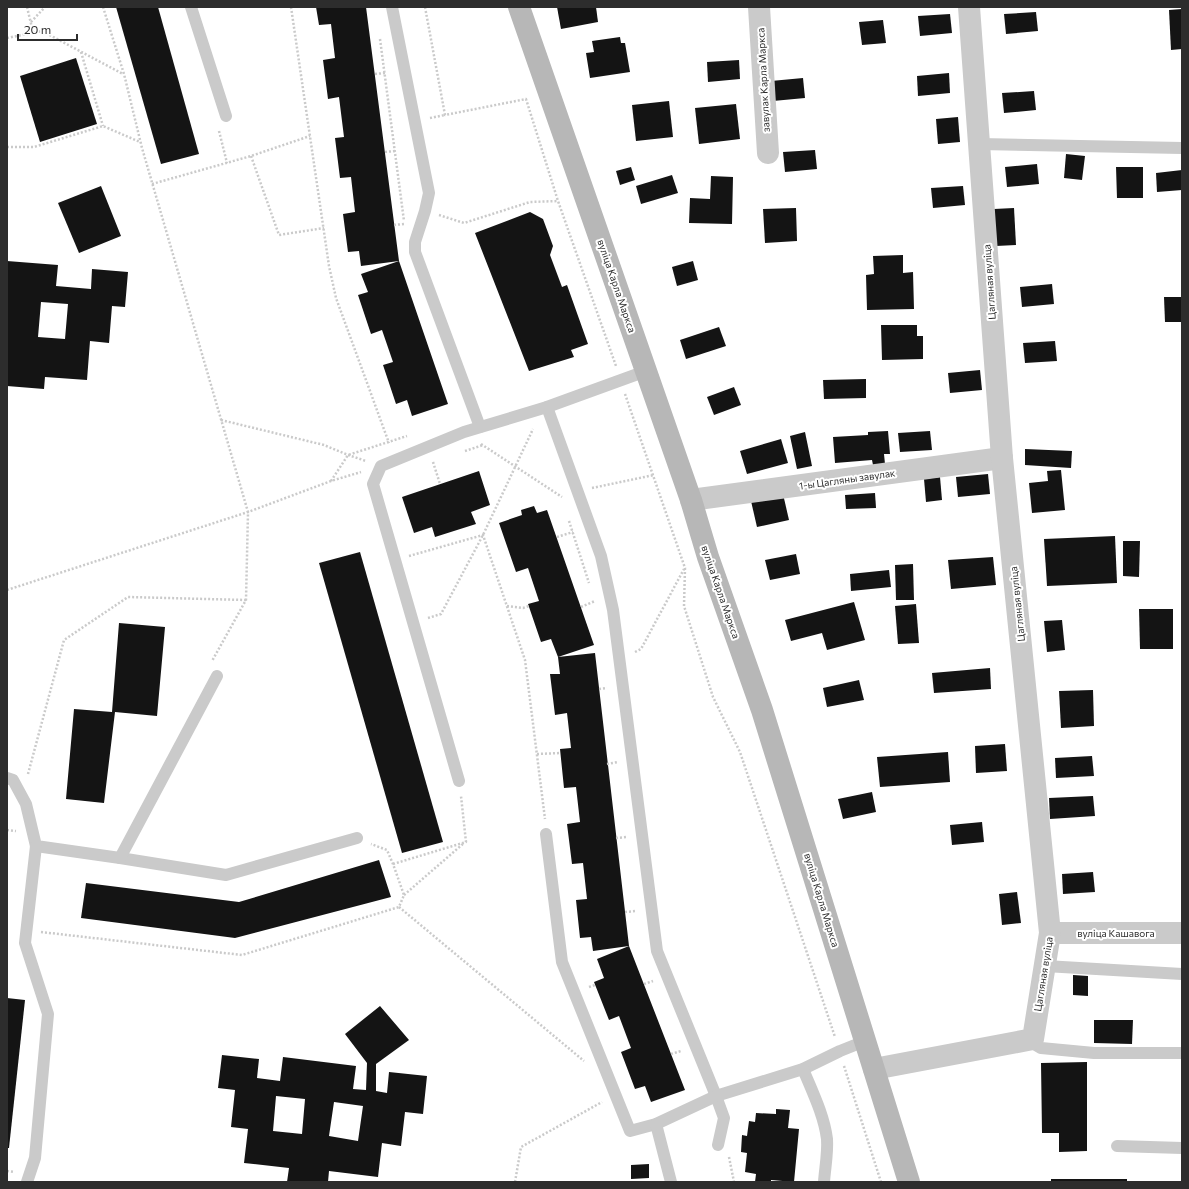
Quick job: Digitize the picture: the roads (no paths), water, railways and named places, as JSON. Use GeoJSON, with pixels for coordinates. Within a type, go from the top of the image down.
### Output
{"type":"FeatureCollection","features":[{"type":"Feature","properties":{"kind":"main road","name":"вуліца Карла Маркса"},"geometry":{"type":"LineString","coordinates":[[519,7],[691,500],[708,557],[762,710],[909,1182]]}},
{"type":"Feature","properties":{"kind":"street","name":"завулак Карла Маркса"},"geometry":{"type":"LineString","coordinates":[[759,7],[768,154]]}},
{"type":"Feature","properties":{"kind":"street","name":"Цагляная вуліца"},"geometry":{"type":"LineString","coordinates":[[969,7],[1002,458],[1050,933],[1033,1039]]}},
{"type":"Feature","properties":{"kind":"street","name":"1-ы Цагляны завулак"},"geometry":{"type":"LineString","coordinates":[[691,500],[1002,458]]}},
{"type":"Feature","properties":{"kind":"street","name":"вуліца Кашавога"},"geometry":{"type":"LineString","coordinates":[[1050,933],[1182,933]]}},
{"type":"Feature","properties":{"kind":"street"},"geometry":{"type":"LineString","coordinates":[[874,1070],[1033,1039]]}},
{"type":"Feature","properties":{"kind":"lane"},"geometry":{"type":"LineString","coordinates":[[191,7],[226,116]]}},
{"type":"Feature","properties":{"kind":"lane"},"geometry":{"type":"LineString","coordinates":[[392,7],[429,193],[426,211],[415,242],[415,252],[480,427]]}},
{"type":"Feature","properties":{"kind":"lane"},"geometry":{"type":"LineString","coordinates":[[979,144],[1182,148]]}},
{"type":"Feature","properties":{"kind":"lane"},"geometry":{"type":"LineString","coordinates":[[459,781],[372,484],[381,466],[464,432],[545,408],[646,371]]}},
{"type":"Feature","properties":{"kind":"lane"},"geometry":{"type":"LineString","coordinates":[[545,408],[601,556],[613,610],[657,951],[724,1118],[718,1145]]}},
{"type":"Feature","properties":{"kind":"lane"},"geometry":{"type":"LineString","coordinates":[[120,858],[218,676]]}},
{"type":"Feature","properties":{"kind":"lane"},"geometry":{"type":"LineString","coordinates":[[7,778],[13,780],[26,804],[36,846],[25,943],[48,1014],[35,1158],[27,1182]]}},
{"type":"Feature","properties":{"kind":"lane"},"geometry":{"type":"LineString","coordinates":[[546,834],[562,962],[630,1131],[656,1124],[716,1096],[803,1069],[866,1040]]}},
{"type":"Feature","properties":{"kind":"lane"},"geometry":{"type":"LineString","coordinates":[[36,846],[226,875],[357,838]]}},
{"type":"Feature","properties":{"kind":"lane"},"geometry":{"type":"LineString","coordinates":[[1045,966],[1182,974]]}},
{"type":"Feature","properties":{"kind":"lane"},"geometry":{"type":"LineString","coordinates":[[1033,1039],[1036,1045],[1041,1048],[1094,1053],[1182,1053]]}},
{"type":"Feature","properties":{"kind":"lane"},"geometry":{"type":"LineString","coordinates":[[803,1069],[823,1118],[826,1130],[827,1141],[824,1182]]}},
{"type":"Feature","properties":{"kind":"lane"},"geometry":{"type":"LineString","coordinates":[[656,1124],[671,1182]]}},
{"type":"Feature","properties":{"kind":"lane"},"geometry":{"type":"LineString","coordinates":[[1117,1146],[1182,1148]]}}]}
